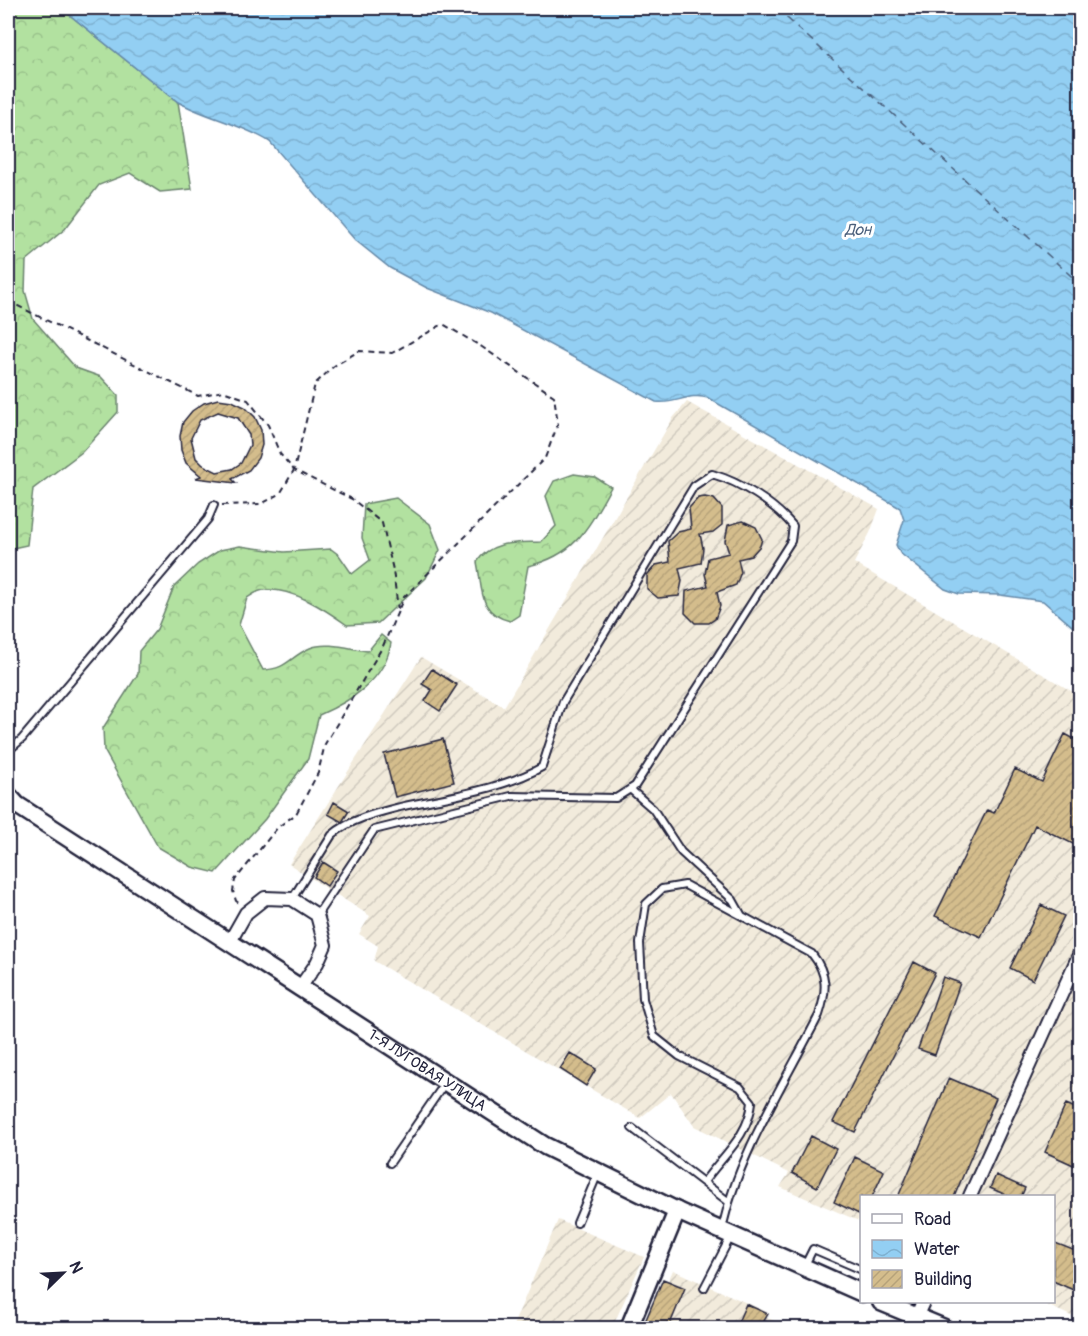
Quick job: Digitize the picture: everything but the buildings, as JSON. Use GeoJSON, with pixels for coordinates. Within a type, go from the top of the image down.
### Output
{"type":"FeatureCollection","features":[{"type":"Feature","properties":{"kind":"main road","name":"1-Я ЛУГОВАЯ УЛИЦА"},"geometry":{"type":"LineString","coordinates":[[11,800],[228,943],[545,1146],[677,1211],[804,1268],[860,1288]]}},
{"type":"Feature","properties":{"kind":"main road"},"geometry":{"type":"LineString","coordinates":[[629,1329],[677,1211]]}},
{"type":"Feature","properties":{"kind":"main road"},"geometry":{"type":"LineString","coordinates":[[886,1303],[919,1309],[944,1329]]}},
{"type":"Feature","properties":{"kind":"street"},"geometry":{"type":"LineString","coordinates":[[228,943],[251,909],[265,898],[292,899],[317,915],[325,945],[317,963],[299,989]]}},
{"type":"Feature","properties":{"kind":"street"},"geometry":{"type":"LineString","coordinates":[[971,1195],[1080,954]]}},
{"type":"Feature","properties":{"kind":"lane"},"geometry":{"type":"LineString","coordinates":[[292,899],[332,835],[341,828],[373,814],[511,781],[542,767],[563,702],[694,486],[712,474],[727,478],[782,514],[792,526],[791,541],[635,786],[616,798],[511,796],[374,830],[317,915]]}},
{"type":"Feature","properties":{"kind":"lane"},"geometry":{"type":"LineString","coordinates":[[8,751],[22,739],[208,519],[214,505]]}},
{"type":"Feature","properties":{"kind":"lane"},"geometry":{"type":"LineString","coordinates":[[630,789],[653,809],[681,852],[733,900],[742,916]]}},
{"type":"Feature","properties":{"kind":"lane"},"geometry":{"type":"LineString","coordinates":[[704,1182],[734,1146],[751,1118],[752,1102],[740,1087],[679,1056],[654,1036],[643,999],[640,943],[646,904],[662,890],[685,885],[812,954],[822,967],[826,992],[819,1015],[749,1153],[729,1202],[727,1233],[704,1288]]}},
{"type":"Feature","properties":{"kind":"lane"},"geometry":{"type":"LineString","coordinates":[[390,1163],[446,1083]]}},
{"type":"Feature","properties":{"kind":"lane"},"geometry":{"type":"LineString","coordinates":[[632,1128],[729,1202]]}},
{"type":"Feature","properties":{"kind":"lane"},"geometry":{"type":"LineString","coordinates":[[577,1223],[599,1173]]}},
{"type":"Feature","properties":{"kind":"lane"},"geometry":{"type":"LineString","coordinates":[[804,1268],[813,1249],[860,1270]]}},
{"type":"Feature","properties":{"kind":"path"},"geometry":{"type":"LineString","coordinates":[[8,301],[198,396],[223,391],[248,400],[268,425],[280,454],[294,470],[352,499],[382,523],[393,570],[398,612]]}},
{"type":"Feature","properties":{"kind":"path"},"geometry":{"type":"LineString","coordinates":[[214,505],[261,504],[280,494],[294,470],[315,384],[334,366],[359,351],[392,352],[443,324],[482,347],[554,396],[558,424],[545,458],[404,597],[383,646],[326,744],[318,772],[296,814],[278,827],[235,880],[233,891],[236,901],[251,909]]}},
{"type":"Feature","properties":{"kind":"shaded area"},"geometry":{"type":"Polygon","coordinates":[[[687,402],[879,509],[870,533],[854,563],[1078,695],[1080,691],[1080,1320],[1042,1303],[1055,1303],[1055,1195],[860,1195],[860,1222],[780,1187],[789,1173],[694,1126],[671,1093],[640,1118],[374,961],[378,946],[359,934],[370,916],[289,864],[421,657],[504,707],[673,418],[687,402]]]}},
{"type":"Feature","properties":{"kind":"shaded area"},"geometry":{"type":"Polygon","coordinates":[[[558,1220],[644,1257],[612,1328],[512,1328],[558,1220]]]}},
{"type":"Feature","properties":{"kind":"shaded area"},"geometry":{"type":"Polygon","coordinates":[[[673,1270],[767,1312],[765,1317],[791,1328],[647,1328],[673,1270]]]}},
{"type":"Feature","properties":{"kind":"green space"},"geometry":{"type":"Polygon","coordinates":[[[8,8],[61,8],[178,102],[192,189],[160,192],[130,173],[99,185],[65,229],[26,261],[25,291],[33,319],[76,368],[101,377],[118,395],[118,412],[82,452],[33,489],[27,545],[8,549],[8,8]]]}},
{"type":"Feature","properties":{"kind":"green space"},"geometry":{"type":"Polygon","coordinates":[[[574,474],[595,477],[611,487],[579,538],[558,555],[528,566],[519,615],[510,621],[500,617],[492,612],[484,599],[477,562],[497,546],[541,542],[556,526],[546,496],[554,481],[574,474]]]}},
{"type":"Feature","properties":{"kind":"green space"},"geometry":{"type":"Polygon","coordinates":[[[396,498],[430,524],[440,550],[426,578],[378,623],[347,625],[297,596],[275,590],[264,590],[247,598],[239,625],[263,670],[278,667],[303,651],[316,646],[331,645],[368,651],[381,635],[391,643],[382,668],[365,688],[319,715],[308,759],[265,819],[216,873],[192,867],[158,847],[104,750],[103,728],[138,674],[139,651],[157,629],[174,587],[198,564],[220,550],[240,546],[284,552],[331,549],[339,555],[352,574],[370,560],[362,538],[364,504],[396,498]]]}},
{"type":"Feature","properties":{"kind":"water","name":"Дон"},"geometry":{"type":"Polygon","coordinates":[[[61,8],[1080,8],[1080,633],[1043,601],[1000,595],[959,594],[945,589],[900,553],[896,545],[904,520],[900,508],[708,398],[695,397],[656,402],[491,313],[427,288],[390,268],[355,240],[270,142],[248,130],[178,102],[61,8]]]}},
{"type":"Feature","properties":{"kind":"ferry route"},"geometry":{"type":"LineString","coordinates":[[776,8],[1080,284]]}}]}
